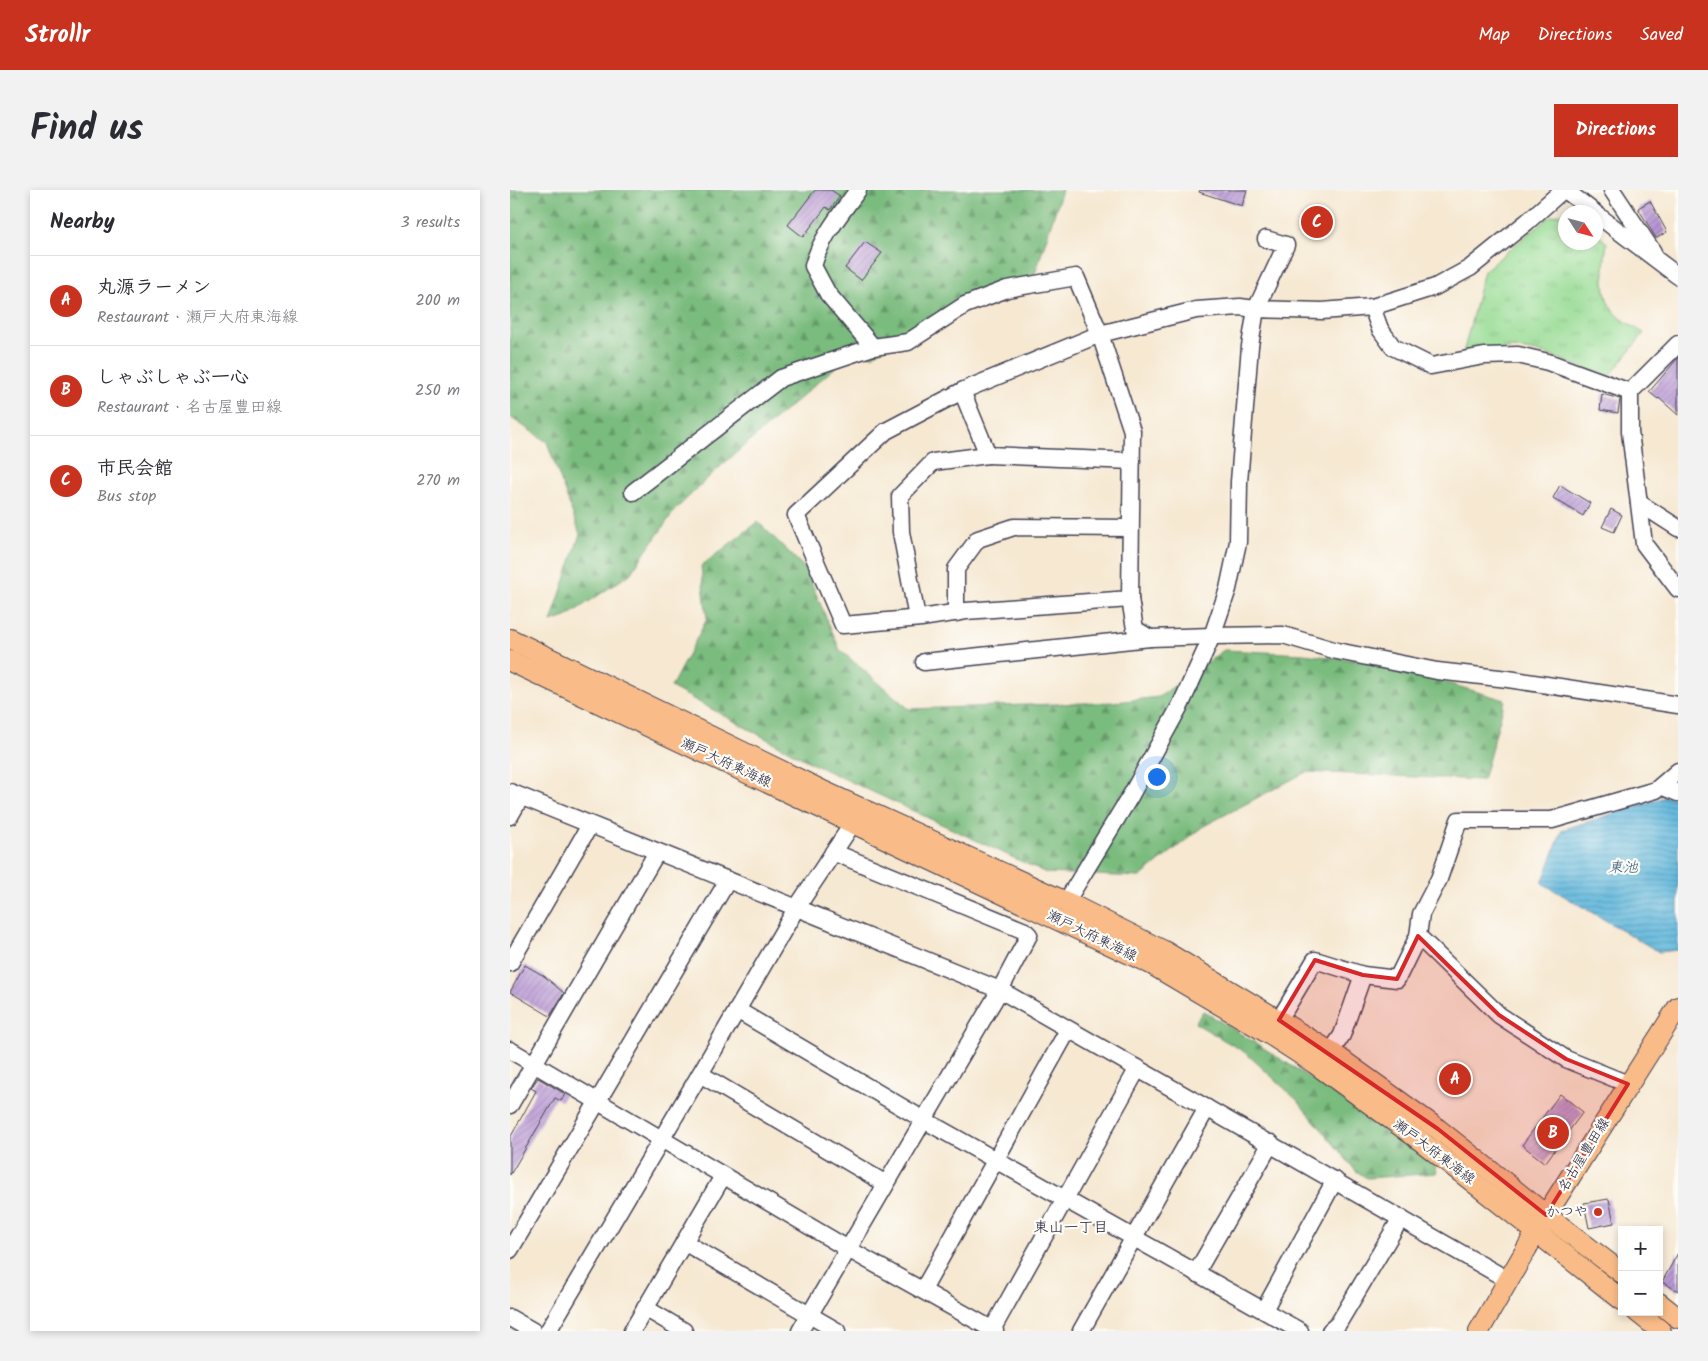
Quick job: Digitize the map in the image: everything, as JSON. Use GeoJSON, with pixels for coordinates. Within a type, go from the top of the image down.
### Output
{"type":"FeatureCollection","features":[{"type":"Feature","properties":{"kind":"main road","name":"瀬戸大府東海線"},"geometry":{"type":"LineString","coordinates":[[516,641],[820,790],[1066,902],[1164,951],[1331,1052],[1438,1129],[1618,1296]]}},
{"type":"Feature","properties":{"kind":"main road","name":"瀬戸大府東海線"},"geometry":{"type":"LineString","coordinates":[[510,662],[1151,964],[1314,1063],[1414,1136],[1541,1223],[1619,1271]]}},
{"type":"Feature","properties":{"kind":"main road","name":"名古屋豊田線"},"geometry":{"type":"LineString","coordinates":[[1479,1331],[1541,1223],[1678,1007]]}},
{"type":"Feature","properties":{"kind":"main road"},"geometry":{"type":"LineString","coordinates":[[1663,1306],[1678,1318]]}},
{"type":"Feature","properties":{"kind":"main road"},"geometry":{"type":"LineString","coordinates":[[1643,1316],[1661,1331]]}},
{"type":"Feature","properties":{"kind":"street"},"geometry":{"type":"LineString","coordinates":[[858,190],[825,236],[817,250],[813,266],[828,294],[873,348]]}},
{"type":"Feature","properties":{"kind":"street"},"geometry":{"type":"LineString","coordinates":[[1130,599],[956,612],[917,618],[843,625],[796,515],[886,431],[962,392],[1100,334],[1196,310],[1240,307],[1322,311],[1372,307],[1435,287],[1470,268],[1564,190],[1584,205]]}},
{"type":"Feature","properties":{"kind":"street"},"geometry":{"type":"LineString","coordinates":[[1612,190],[1662,264]]}},
{"type":"Feature","properties":{"kind":"street"},"geometry":{"type":"LineString","coordinates":[[1603,219],[1678,276]]}},
{"type":"Feature","properties":{"kind":"street"},"geometry":{"type":"LineString","coordinates":[[1066,902],[1131,795],[1181,704],[1212,636],[1228,589],[1238,542],[1238,482],[1250,346],[1256,309],[1286,245],[1266,239]]}},
{"type":"Feature","properties":{"kind":"street"},"geometry":{"type":"LineString","coordinates":[[633,492],[781,378],[873,348],[908,342],[965,305],[1007,289],[1076,277],[1100,334],[1132,431],[1130,599],[1135,629],[1150,638]]}},
{"type":"Feature","properties":{"kind":"street"},"geometry":{"type":"LineString","coordinates":[[1372,307],[1380,329],[1393,347],[1431,366],[1484,356],[1518,355],[1548,362],[1630,392]]}},
{"type":"Feature","properties":{"kind":"street"},"geometry":{"type":"LineString","coordinates":[[1678,344],[1630,392],[1630,432],[1644,544],[1678,589]]}},
{"type":"Feature","properties":{"kind":"street"},"geometry":{"type":"LineString","coordinates":[[962,392],[988,455]]}},
{"type":"Feature","properties":{"kind":"street"},"geometry":{"type":"LineString","coordinates":[[917,618],[901,532],[900,496],[933,462],[988,455],[1132,461]]}},
{"type":"Feature","properties":{"kind":"street"},"geometry":{"type":"LineString","coordinates":[[1639,503],[1678,528]]}},
{"type":"Feature","properties":{"kind":"street"},"geometry":{"type":"LineString","coordinates":[[956,612],[956,569],[978,539],[1014,527],[1130,528]]}},
{"type":"Feature","properties":{"kind":"street"},"geometry":{"type":"LineString","coordinates":[[924,662],[1150,638],[1283,635],[1337,651],[1437,671],[1508,679],[1678,705]]}},
{"type":"Feature","properties":{"kind":"street"},"geometry":{"type":"LineString","coordinates":[[510,662],[516,641]]}},
{"type":"Feature","properties":{"kind":"street"},"geometry":{"type":"LineString","coordinates":[[1279,1020],[1315,960],[1363,975],[1397,979],[1418,936],[1421,914],[1439,879],[1459,820],[1552,820],[1656,790],[1678,771]]}},
{"type":"Feature","properties":{"kind":"street"},"geometry":{"type":"LineString","coordinates":[[1661,786],[1678,793]]}},
{"type":"Feature","properties":{"kind":"street"},"geometry":{"type":"LineString","coordinates":[[510,816],[516,794],[1000,990],[1336,1180],[1508,1280]]}},
{"type":"Feature","properties":{"kind":"street"},"geometry":{"type":"LineString","coordinates":[[548,1331],[796,907],[853,823]]}},
{"type":"Feature","properties":{"kind":"street"},"geometry":{"type":"LineString","coordinates":[[510,963],[590,825]]}},
{"type":"Feature","properties":{"kind":"street"},"geometry":{"type":"LineString","coordinates":[[510,1105],[657,852]]}},
{"type":"Feature","properties":{"kind":"street"},"geometry":{"type":"LineString","coordinates":[[800,1331],[1000,990],[1030,935],[833,852]]}},
{"type":"Feature","properties":{"kind":"street"},"geometry":{"type":"LineString","coordinates":[[510,1250],[728,880]]}},
{"type":"Feature","properties":{"kind":"street"},"geometry":{"type":"LineString","coordinates":[[1418,936],[1499,1015],[1566,1059],[1628,1084]]}},
{"type":"Feature","properties":{"kind":"street"},"geometry":{"type":"LineString","coordinates":[[1331,1052],[1342,1035],[1363,975]]}},
{"type":"Feature","properties":{"kind":"street"},"geometry":{"type":"LineString","coordinates":[[737,1010],[924,1120],[1300,1331]]}},
{"type":"Feature","properties":{"kind":"street"},"geometry":{"type":"LineString","coordinates":[[923,1290],[1068,1030]]}},
{"type":"Feature","properties":{"kind":"street"},"geometry":{"type":"LineString","coordinates":[[510,1050],[848,1249],[993,1330],[1138,1068]]}},
{"type":"Feature","properties":{"kind":"street"},"geometry":{"type":"LineString","coordinates":[[700,1074],[886,1184]]}},
{"type":"Feature","properties":{"kind":"street"},"geometry":{"type":"LineString","coordinates":[[1081,1331],[1207,1108]]}},
{"type":"Feature","properties":{"kind":"street"},"geometry":{"type":"LineString","coordinates":[[1196,1273],[1271,1143]]}},
{"type":"Feature","properties":{"kind":"street"},"geometry":{"type":"LineString","coordinates":[[632,1331],[723,1176]]}},
{"type":"Feature","properties":{"kind":"street"},"geometry":{"type":"LineString","coordinates":[[1264,1310],[1336,1180]]}},
{"type":"Feature","properties":{"kind":"street"},"geometry":{"type":"LineString","coordinates":[[1330,1331],[1338,1324],[1402,1218]]}},
{"type":"Feature","properties":{"kind":"street"},"geometry":{"type":"LineString","coordinates":[[684,1242],[837,1331]]}},
{"type":"Feature","properties":{"kind":"street"},"geometry":{"type":"LineString","coordinates":[[646,1308],[684,1331]]}},
{"type":"Feature","properties":{"kind":"street"},"geometry":{"type":"LineString","coordinates":[[510,1318],[533,1331]]}},
{"type":"Feature","properties":{"kind":"highlighted area"},"geometry":{"type":"Polygon","coordinates":[[[1418,936],[1499,1015],[1566,1059],[1628,1084],[1546,1215],[1438,1129],[1279,1020],[1315,960],[1363,975],[1397,979],[1418,936]]]}},
{"type":"Feature","properties":{"kind":"green space"},"geometry":{"type":"Polygon","coordinates":[[[510,190],[1062,190],[1035,274],[907,333],[872,356],[854,351],[714,472],[675,510],[630,574],[566,617],[551,622],[580,534],[547,442],[510,417],[510,190]]]}},
{"type":"Feature","properties":{"kind":"green space"},"geometry":{"type":"Polygon","coordinates":[[[1558,215],[1558,250],[1603,250],[1603,239],[1607,243],[1604,279],[1610,306],[1622,319],[1644,333],[1609,377],[1543,353],[1514,348],[1463,354],[1484,271],[1549,217],[1558,215]]]}},
{"type":"Feature","properties":{"kind":"green space"},"geometry":{"type":"Polygon","coordinates":[[[758,522],[805,568],[840,650],[909,709],[1116,702],[1159,697],[1224,650],[1303,654],[1362,661],[1505,700],[1483,780],[1306,772],[1202,827],[1140,877],[1046,873],[815,765],[671,687],[707,619],[701,566],[758,522]]]}},
{"type":"Feature","properties":{"kind":"green space"},"geometry":{"type":"Polygon","coordinates":[[[1203,1011],[1351,1106],[1436,1167],[1437,1173],[1367,1178],[1356,1171],[1297,1100],[1246,1053],[1195,1023],[1203,1011]]]}},
{"type":"Feature","properties":{"kind":"water","name":"東池"},"geometry":{"type":"Polygon","coordinates":[[[1668,796],[1678,801],[1678,950],[1659,952],[1542,883],[1562,830],[1668,796]]]}},
{"type":"Feature","properties":{"kind":"building"},"geometry":{"type":"Polygon","coordinates":[[[815,190],[831,190],[840,196],[830,210],[826,207],[803,237],[788,225],[815,190]]]}},
{"type":"Feature","properties":{"kind":"building"},"geometry":{"type":"Polygon","coordinates":[[[1200,190],[1247,190],[1242,206],[1199,192],[1200,190]]]}},
{"type":"Feature","properties":{"kind":"building"},"geometry":{"type":"Polygon","coordinates":[[[1650,201],[1667,232],[1656,238],[1638,208],[1650,201]]]}},
{"type":"Feature","properties":{"kind":"building"},"geometry":{"type":"Polygon","coordinates":[[[865,242],[882,253],[861,280],[845,268],[865,242]]]}},
{"type":"Feature","properties":{"kind":"building"},"geometry":{"type":"Polygon","coordinates":[[[1678,358],[1678,415],[1659,398],[1649,392],[1678,358]]]}},
{"type":"Feature","properties":{"kind":"building"},"geometry":{"type":"Polygon","coordinates":[[[1602,394],[1620,399],[1618,413],[1600,410],[1602,394]]]}},
{"type":"Feature","properties":{"kind":"building"},"geometry":{"type":"Polygon","coordinates":[[[1560,485],[1590,503],[1583,516],[1553,498],[1560,485]]]}},
{"type":"Feature","properties":{"kind":"building"},"geometry":{"type":"Polygon","coordinates":[[[1611,509],[1622,515],[1614,532],[1602,527],[1611,509]]]}},
{"type":"Feature","properties":{"kind":"building"},"geometry":{"type":"Polygon","coordinates":[[[525,965],[544,976],[564,993],[550,1016],[510,992],[525,965]]]}},
{"type":"Feature","properties":{"kind":"building"},"geometry":{"type":"Polygon","coordinates":[[[538,1078],[565,1094],[561,1101],[555,1098],[510,1175],[510,1138],[536,1091],[531,1088],[538,1078]]]}},
{"type":"Feature","properties":{"kind":"building"},"geometry":{"type":"Polygon","coordinates":[[[1560,1094],[1583,1112],[1545,1163],[1522,1145],[1560,1094]]]}},
{"type":"Feature","properties":{"kind":"building"},"geometry":{"type":"Polygon","coordinates":[[[1609,1199],[1614,1223],[1589,1228],[1584,1203],[1609,1199]]]}},
{"type":"Feature","properties":{"kind":"building"},"geometry":{"type":"Polygon","coordinates":[[[1678,1253],[1678,1291],[1663,1283],[1678,1253]]]}},
{"type":"Feature","properties":{"kind":"place","name":"市民会館"},"geometry":{"type":"Point","coordinates":[1317,222]}},
{"type":"Feature","properties":{"kind":"place","name":"丸源ラーメン"},"geometry":{"type":"Point","coordinates":[1455,1079]}},
{"type":"Feature","properties":{"kind":"place","name":"しゃぶしゃぶ一心"},"geometry":{"type":"Point","coordinates":[1553,1133]}},
{"type":"Feature","properties":{"kind":"place","name":"かつや"},"geometry":{"type":"Point","coordinates":[1598,1212]}},
{"type":"Feature","properties":{"kind":"district","name":"東山一丁目"},"geometry":{"type":"Point","coordinates":[1071,1228]}}]}
